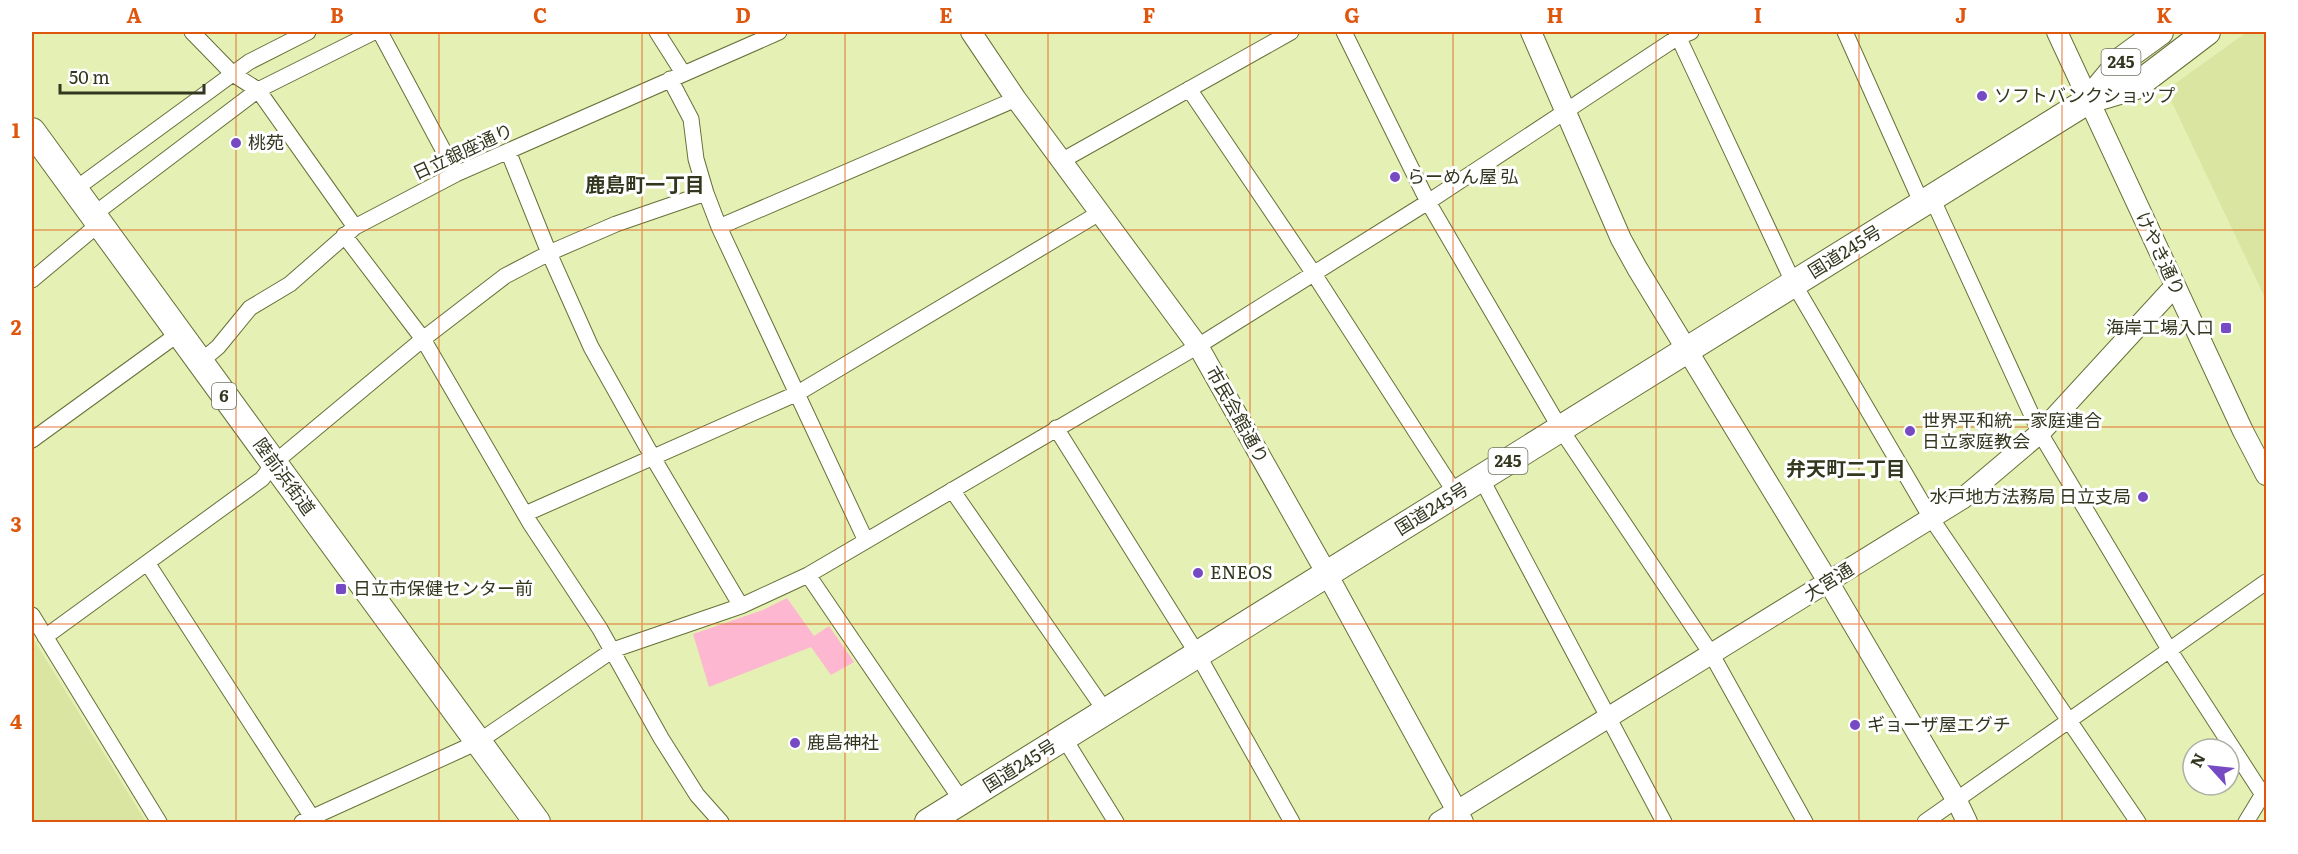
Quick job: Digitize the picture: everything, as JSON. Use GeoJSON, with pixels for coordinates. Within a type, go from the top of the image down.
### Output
{"type":"FeatureCollection","features":[{"type":"Feature","properties":{"kind":"highway","name":"国道245号"},"geometry":{"type":"LineString","coordinates":[[2089,100],[2122,59],[2160,32]]}},
{"type":"Feature","properties":{"kind":"highway","name":"国道245号"},"geometry":{"type":"LineString","coordinates":[[928,822],[2089,100],[2136,86],[2207,32]]}},
{"type":"Feature","properties":{"kind":"highway","name":"陸前浜街道"},"geometry":{"type":"LineString","coordinates":[[32,131],[199,363],[537,822]]}},
{"type":"Feature","properties":{"kind":"street"},"geometry":{"type":"LineString","coordinates":[[192,32],[233,74],[258,90],[423,339],[525,514],[613,650],[661,738],[697,795],[721,822]]}},
{"type":"Feature","properties":{"kind":"street"},"geometry":{"type":"LineString","coordinates":[[74,190],[249,62],[308,32]]}},
{"type":"Feature","properties":{"kind":"street"},"geometry":{"type":"LineString","coordinates":[[32,280],[96,220],[258,90],[374,32]]}},
{"type":"Feature","properties":{"kind":"street"},"geometry":{"type":"LineString","coordinates":[[380,32],[456,174]]}},
{"type":"Feature","properties":{"kind":"street"},"geometry":{"type":"LineString","coordinates":[[657,32],[677,76],[691,119],[696,159],[719,227],[866,541]]}},
{"type":"Feature","properties":{"kind":"street","name":"日立銀座通り"},"geometry":{"type":"LineString","coordinates":[[199,363],[218,347],[250,308],[290,284],[350,231],[456,174],[779,32]]}},
{"type":"Feature","properties":{"kind":"street","name":"市民会館通り"},"geometry":{"type":"LineString","coordinates":[[971,32],[1016,99],[1198,346],[1461,817]]}},
{"type":"Feature","properties":{"kind":"street"},"geometry":{"type":"LineString","coordinates":[[1063,160],[1189,89],[1270,37],[1291,32]]}},
{"type":"Feature","properties":{"kind":"street"},"geometry":{"type":"LineString","coordinates":[[1344,32],[1428,202],[1560,428],[1712,655],[1805,822]]}},
{"type":"Feature","properties":{"kind":"street"},"geometry":{"type":"LineString","coordinates":[[1532,32],[1621,238],[1686,350],[1829,583],[1957,801],[1967,822]]}},
{"type":"Feature","properties":{"kind":"street"},"geometry":{"type":"LineString","coordinates":[[1845,32],[2040,433],[2170,651],[2265,792],[2246,822]]}},
{"type":"Feature","properties":{"kind":"street","name":"けやき通り"},"geometry":{"type":"LineString","coordinates":[[2057,32],[2243,431],[2266,475]]}},
{"type":"Feature","properties":{"kind":"street"},"geometry":{"type":"LineString","coordinates":[[148,564],[310,821],[478,742],[613,650],[741,606],[808,575],[1198,346],[1428,202],[1682,33],[1794,284],[1931,518],[2138,822]]}},
{"type":"Feature","properties":{"kind":"street"},"geometry":{"type":"LineString","coordinates":[[1189,89],[1314,274],[1456,494]]}},
{"type":"Feature","properties":{"kind":"street"},"geometry":{"type":"LineString","coordinates":[[719,227],[1016,99]]}},
{"type":"Feature","properties":{"kind":"street"},"geometry":{"type":"LineString","coordinates":[[508,152],[549,253],[591,347],[652,456],[741,606]]}},
{"type":"Feature","properties":{"kind":"street"},"geometry":{"type":"LineString","coordinates":[[45,637],[262,479],[274,463],[423,339],[505,276],[549,253],[616,224],[706,193]]}},
{"type":"Feature","properties":{"kind":"street"},"geometry":{"type":"LineString","coordinates":[[525,514],[798,393],[1101,212]]}},
{"type":"Feature","properties":{"kind":"street","name":"大宮通"},"geometry":{"type":"LineString","coordinates":[[1439,822],[1461,817],[1608,718],[1962,499],[2040,433],[2175,286]]}},
{"type":"Feature","properties":{"kind":"street"},"geometry":{"type":"LineString","coordinates":[[32,440],[178,334]]}},
{"type":"Feature","properties":{"kind":"street"},"geometry":{"type":"LineString","coordinates":[[1056,428],[1197,655],[1292,822]]}},
{"type":"Feature","properties":{"kind":"street"},"geometry":{"type":"LineString","coordinates":[[1481,478],[1664,822]]}},
{"type":"Feature","properties":{"kind":"street"},"geometry":{"type":"LineString","coordinates":[[952,490],[1106,712]]}},
{"type":"Feature","properties":{"kind":"street"},"geometry":{"type":"LineString","coordinates":[[808,575],[962,801]]}},
{"type":"Feature","properties":{"kind":"street"},"geometry":{"type":"LineString","coordinates":[[1925,822],[2266,582]]}},
{"type":"Feature","properties":{"kind":"street"},"geometry":{"type":"LineString","coordinates":[[32,615],[159,822]]}},
{"type":"Feature","properties":{"kind":"street"},"geometry":{"type":"LineString","coordinates":[[1064,738],[1116,822]]}},
{"type":"Feature","properties":{"kind":"shaded area"},"geometry":{"type":"Polygon","coordinates":[[[2247,32],[2266,32],[2266,300],[2166,90],[2247,32]]]}},
{"type":"Feature","properties":{"kind":"shaded area"},"geometry":{"type":"Polygon","coordinates":[[[787,598],[814,636],[829,626],[854,662],[831,675],[811,647],[709,687],[693,634],[763,610],[787,598]]]}},
{"type":"Feature","properties":{"kind":"shaded area"},"geometry":{"type":"Polygon","coordinates":[[[32,637],[146,822],[32,822],[32,637]]]}},
{"type":"Feature","properties":{"kind":"place","name":"ソフトバンクショップ"},"geometry":{"type":"Point","coordinates":[1982,96]}},
{"type":"Feature","properties":{"kind":"place","name":"桃苑"},"geometry":{"type":"Point","coordinates":[236,143]}},
{"type":"Feature","properties":{"kind":"place","name":"らーめん屋 弘"},"geometry":{"type":"Point","coordinates":[1395,177]}},
{"type":"Feature","properties":{"kind":"place","name":"海岸工場入口"},"geometry":{"type":"Point","coordinates":[2226,328]}},
{"type":"Feature","properties":{"kind":"place","name":"世界平和統一家庭連合 日立家庭教会"},"geometry":{"type":"Point","coordinates":[1910,431]}},
{"type":"Feature","properties":{"kind":"place","name":"水戸地方法務局 日立支局"},"geometry":{"type":"Point","coordinates":[2143,497]}},
{"type":"Feature","properties":{"kind":"place","name":"ENEOS"},"geometry":{"type":"Point","coordinates":[1198,573]}},
{"type":"Feature","properties":{"kind":"place","name":"日立市保健センター前"},"geometry":{"type":"Point","coordinates":[341,589]}},
{"type":"Feature","properties":{"kind":"place","name":"ギョーザ屋エグチ"},"geometry":{"type":"Point","coordinates":[1855,725]}},
{"type":"Feature","properties":{"kind":"place","name":"鹿島神社"},"geometry":{"type":"Point","coordinates":[795,743]}},
{"type":"Feature","properties":{"kind":"district","name":"鹿島町一丁目"},"geometry":{"type":"Point","coordinates":[645,185]}},
{"type":"Feature","properties":{"kind":"district","name":"弁天町二丁目"},"geometry":{"type":"Point","coordinates":[1846,469]}}]}
